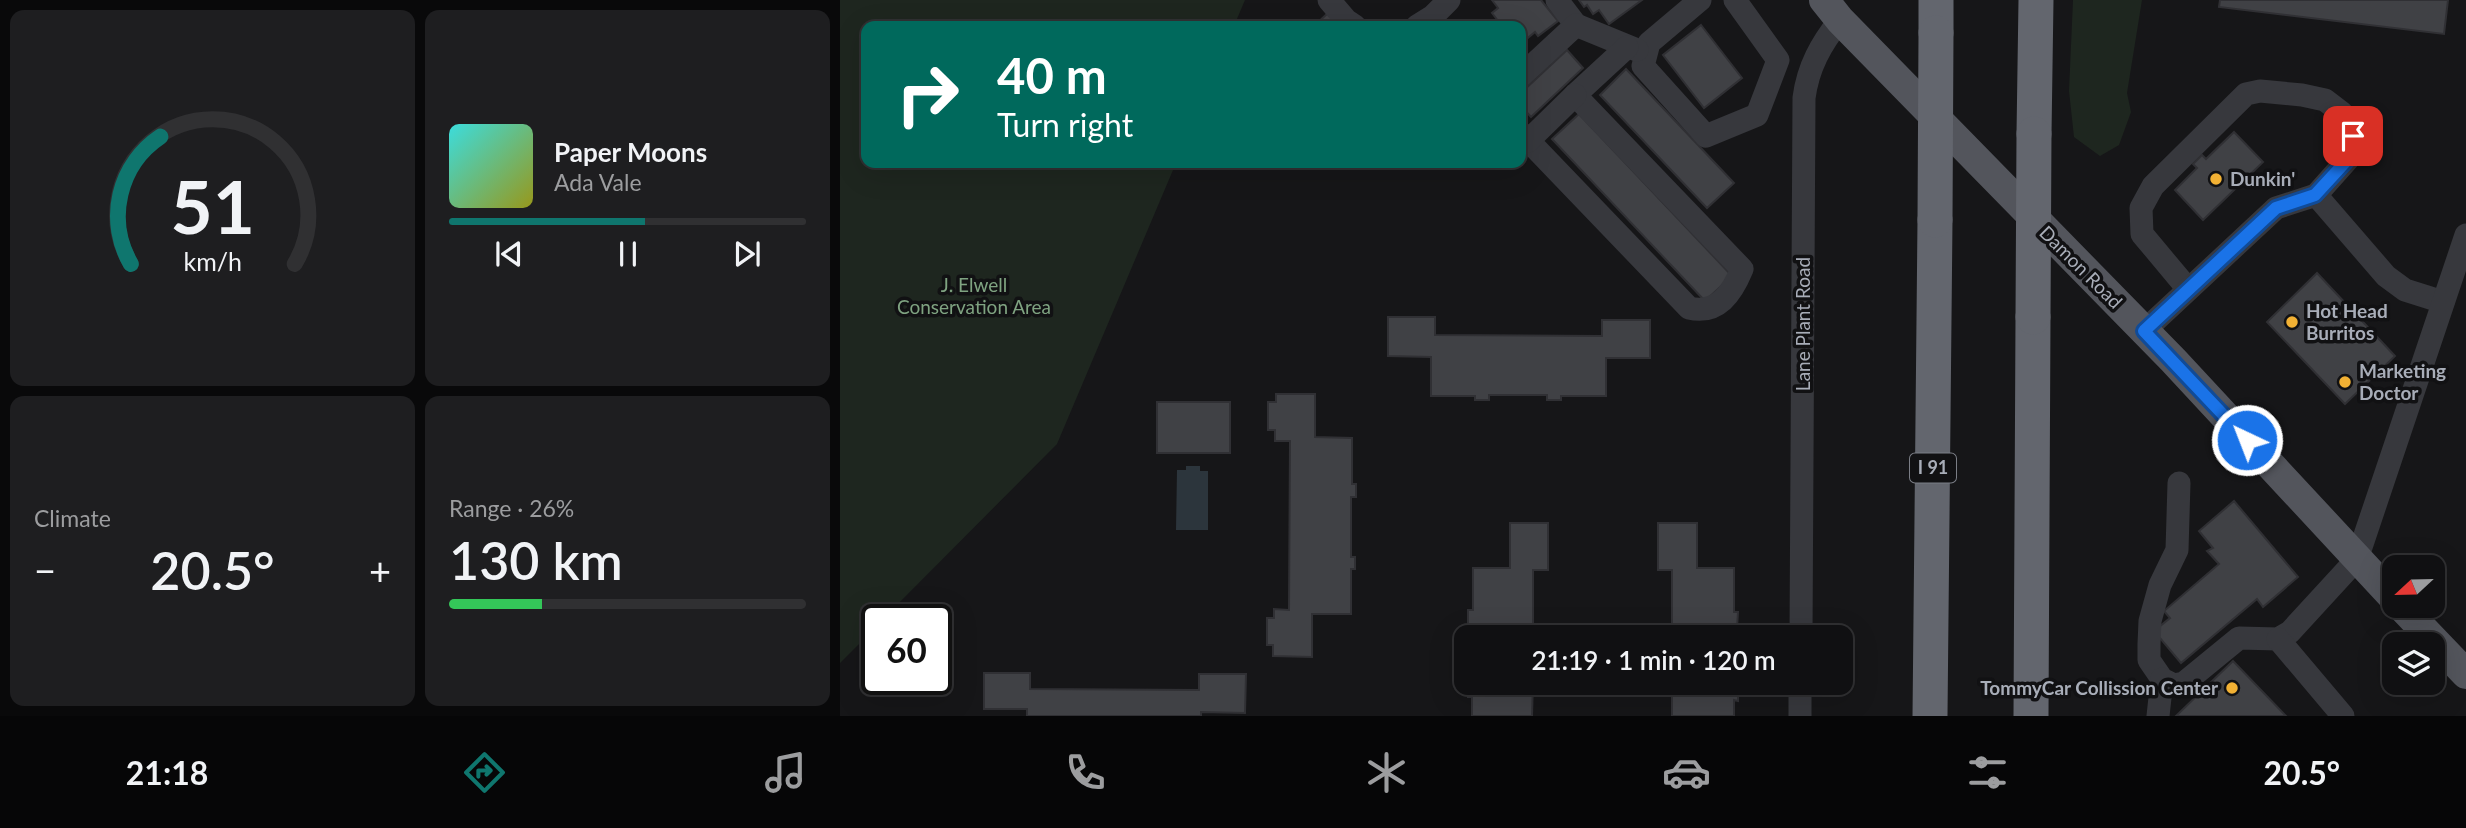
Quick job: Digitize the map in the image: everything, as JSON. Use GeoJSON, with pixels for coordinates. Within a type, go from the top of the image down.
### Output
{"type":"FeatureCollection","features":[{"type":"Feature","properties":{"kind":"highway"},"geometry":{"type":"LineString","coordinates":[[2031,716],[2036,0]]}},
{"type":"Feature","properties":{"kind":"highway","name":"I 91"},"geometry":{"type":"LineString","coordinates":[[1930,716],[1936,17]]}},
{"type":"Feature","properties":{"kind":"main road","name":"Damon Road"},"geometry":{"type":"LineString","coordinates":[[1832,10],[2144,331],[2382,585]]}},
{"type":"Feature","properties":{"kind":"main road"},"geometry":{"type":"LineString","coordinates":[[2412,618],[2466,674]]}},
{"type":"Feature","properties":{"kind":"street"},"geometry":{"type":"LineString","coordinates":[[1329,0],[1348,21]]}},
{"type":"Feature","properties":{"kind":"street"},"geometry":{"type":"LineString","coordinates":[[1425,21],[1449,0]]}},
{"type":"Feature","properties":{"kind":"street"},"geometry":{"type":"LineString","coordinates":[[1557,0],[1576,25],[1637,50],[1643,66],[1706,136],[1757,115],[1778,60],[1735,0]]}},
{"type":"Feature","properties":{"kind":"street"},"geometry":{"type":"LineString","coordinates":[[1526,135],[1700,0]]}},
{"type":"Feature","properties":{"kind":"street","name":"Lane Plant Road"},"geometry":{"type":"LineString","coordinates":[[1801,625],[1804,98],[1809,73],[1832,10]]}},
{"type":"Feature","properties":{"kind":"street"},"geometry":{"type":"LineString","coordinates":[[1526,71],[1576,25]]}},
{"type":"Feature","properties":{"kind":"street"},"geometry":{"type":"LineString","coordinates":[[2144,331],[2276,208],[2315,195],[2349,158],[2353,136],[2342,113],[2325,100],[2302,95],[2260,91],[2246,94],[2153,186],[2141,208],[2142,233],[2188,289]]}},
{"type":"Feature","properties":{"kind":"street"},"geometry":{"type":"LineString","coordinates":[[1526,139],[1689,308],[1701,311],[1718,305],[1734,289],[1742,269],[1576,95]]}},
{"type":"Feature","properties":{"kind":"street"},"geometry":{"type":"LineString","coordinates":[[2315,195],[2386,276],[2405,290],[2443,302]]}},
{"type":"Feature","properties":{"kind":"street"},"geometry":{"type":"LineString","coordinates":[[2179,483],[2177,550],[2160,585],[2150,621],[2149,660],[2162,679],[2174,685],[2185,683],[2239,638],[2278,639],[2290,632],[2357,559],[2466,235]]}},
{"type":"Feature","properties":{"kind":"street"},"geometry":{"type":"LineString","coordinates":[[2278,639],[2343,716]]}},
{"type":"Feature","properties":{"kind":"street"},"geometry":{"type":"LineString","coordinates":[[2158,716],[2162,679]]}},
{"type":"Feature","properties":{"kind":"street"},"geometry":{"type":"LineString","coordinates":[[1800,695],[1800,716]]}},
{"type":"Feature","properties":{"kind":"green space","name":"J. Elwell Conservation Area"},"geometry":{"type":"Polygon","coordinates":[[[840,0],[1245,0],[1236,21],[861,21],[861,168],[1174,168],[1057,444],[898,604],[861,604],[861,642],[840,663],[840,0]]]}},
{"type":"Feature","properties":{"kind":"green space"},"geometry":{"type":"Polygon","coordinates":[[[2073,0],[2142,0],[2127,93],[2131,112],[2119,145],[2100,156],[2074,137],[2069,91],[2073,0]]]}},
{"type":"Feature","properties":{"kind":"shaded area"},"geometry":{"type":"Polygon","coordinates":[[[1186,466],[1200,466],[1200,471],[1208,471],[1208,530],[1176,530],[1177,470],[1186,470],[1186,466]]]}},
{"type":"Feature","properties":{"kind":"building"},"geometry":{"type":"Polygon","coordinates":[[[1492,0],[1541,0],[1558,21],[1538,36],[1535,32],[1526,40],[1526,21],[1498,21],[1492,13],[1498,8],[1492,0]]]}},
{"type":"Feature","properties":{"kind":"building"},"geometry":{"type":"Polygon","coordinates":[[[1579,0],[1642,0],[1609,24],[1599,10],[1593,14],[1587,5],[1584,7],[1579,0]]]}},
{"type":"Feature","properties":{"kind":"building"},"geometry":{"type":"Polygon","coordinates":[[[2220,0],[2448,0],[2444,34],[2219,7],[2220,0]]]}},
{"type":"Feature","properties":{"kind":"building"},"geometry":{"type":"Polygon","coordinates":[[[1328,13],[1335,21],[1319,21],[1328,13]]]}},
{"type":"Feature","properties":{"kind":"building"},"geometry":{"type":"Polygon","coordinates":[[[1701,25],[1742,78],[1704,108],[1663,55],[1701,25]]]}},
{"type":"Feature","properties":{"kind":"building"},"geometry":{"type":"Polygon","coordinates":[[[1567,50],[1583,68],[1531,117],[1526,112],[1526,88],[1567,50]]]}},
{"type":"Feature","properties":{"kind":"building"},"geometry":{"type":"Polygon","coordinates":[[[1626,69],[1734,183],[1707,208],[1600,95],[1626,69]]]}},
{"type":"Feature","properties":{"kind":"building"},"geometry":{"type":"Polygon","coordinates":[[[1579,114],[1732,276],[1705,301],[1552,139],[1579,114]]]}},
{"type":"Feature","properties":{"kind":"building","name":"Dunkin'"},"geometry":{"type":"Polygon","coordinates":[[[2234,132],[2263,162],[2203,220],[2175,190],[2197,168],[2193,164],[2202,155],[2206,159],[2234,132]]]}},
{"type":"Feature","properties":{"kind":"building"},"geometry":{"type":"Polygon","coordinates":[[[2317,273],[2395,356],[2345,404],[2267,322],[2317,273]]]}},
{"type":"Feature","properties":{"kind":"building"},"geometry":{"type":"Polygon","coordinates":[[[1388,317],[1435,317],[1435,335],[1602,336],[1602,320],[1650,320],[1650,358],[1606,358],[1606,396],[1561,396],[1561,400],[1547,400],[1547,395],[1489,395],[1489,400],[1475,400],[1475,396],[1431,396],[1431,357],[1388,356],[1388,317]]]}},
{"type":"Feature","properties":{"kind":"building"},"geometry":{"type":"Polygon","coordinates":[[[1276,394],[1315,394],[1315,437],[1352,438],[1352,484],[1356,484],[1356,497],[1351,497],[1351,557],[1355,557],[1355,569],[1351,569],[1351,614],[1312,614],[1312,657],[1273,656],[1273,645],[1267,645],[1267,618],[1274,618],[1274,609],[1289,610],[1290,441],[1275,441],[1275,430],[1268,430],[1268,402],[1276,402],[1276,394]]]}},
{"type":"Feature","properties":{"kind":"building"},"geometry":{"type":"Polygon","coordinates":[[[1157,402],[1230,402],[1230,453],[1157,453],[1157,402]]]}},
{"type":"Feature","properties":{"kind":"building"},"geometry":{"type":"Polygon","coordinates":[[[2234,501],[2298,577],[2263,607],[2257,599],[2181,663],[2154,631],[2170,618],[2164,611],[2219,564],[2207,551],[2213,548],[2199,531],[2234,501]]]}},
{"type":"Feature","properties":{"kind":"building"},"geometry":{"type":"Polygon","coordinates":[[[1510,523],[1548,523],[1548,570],[1533,570],[1533,625],[1468,625],[1468,610],[1473,610],[1473,568],[1510,568],[1510,523]]]}},
{"type":"Feature","properties":{"kind":"building"},"geometry":{"type":"Polygon","coordinates":[[[1658,523],[1697,523],[1697,568],[1734,568],[1734,612],[1738,612],[1737,625],[1672,625],[1672,570],[1658,570],[1658,523]]]}},
{"type":"Feature","properties":{"kind":"building","name":"TommyCar Collission Center"},"geometry":{"type":"Polygon","coordinates":[[[2233,661],[2286,716],[2176,716],[2233,661]]]}},
{"type":"Feature","properties":{"kind":"building"},"geometry":{"type":"Polygon","coordinates":[[[984,673],[1030,673],[1030,689],[1199,690],[1199,674],[1246,674],[1245,713],[1201,712],[1201,716],[1027,716],[1027,709],[984,709],[984,673]]]}},
{"type":"Feature","properties":{"kind":"building"},"geometry":{"type":"Polygon","coordinates":[[[1533,695],[1532,716],[1472,716],[1472,697],[1468,697],[1533,695]]]}},
{"type":"Feature","properties":{"kind":"building"},"geometry":{"type":"Polygon","coordinates":[[[1672,695],[1738,695],[1738,701],[1734,700],[1734,716],[1672,716],[1672,695]]]}},
{"type":"Feature","properties":{"kind":"place","name":"Dunkin'"},"geometry":{"type":"Point","coordinates":[2216,179]}},
{"type":"Feature","properties":{"kind":"place","name":"Hot Head Burritos"},"geometry":{"type":"Point","coordinates":[2292,322]}},
{"type":"Feature","properties":{"kind":"place","name":"Marketing Doctor"},"geometry":{"type":"Point","coordinates":[2345,382]}},
{"type":"Feature","properties":{"kind":"place","name":"TommyCar Collission Center"},"geometry":{"type":"Point","coordinates":[2232,688]}},
{"type":"Feature","properties":{"kind":"route"},"geometry":{"type":"LineString","coordinates":[[2247,440],[2144,331],[2276,208],[2315,195],[2349,158],[2353,136]]}}]}
